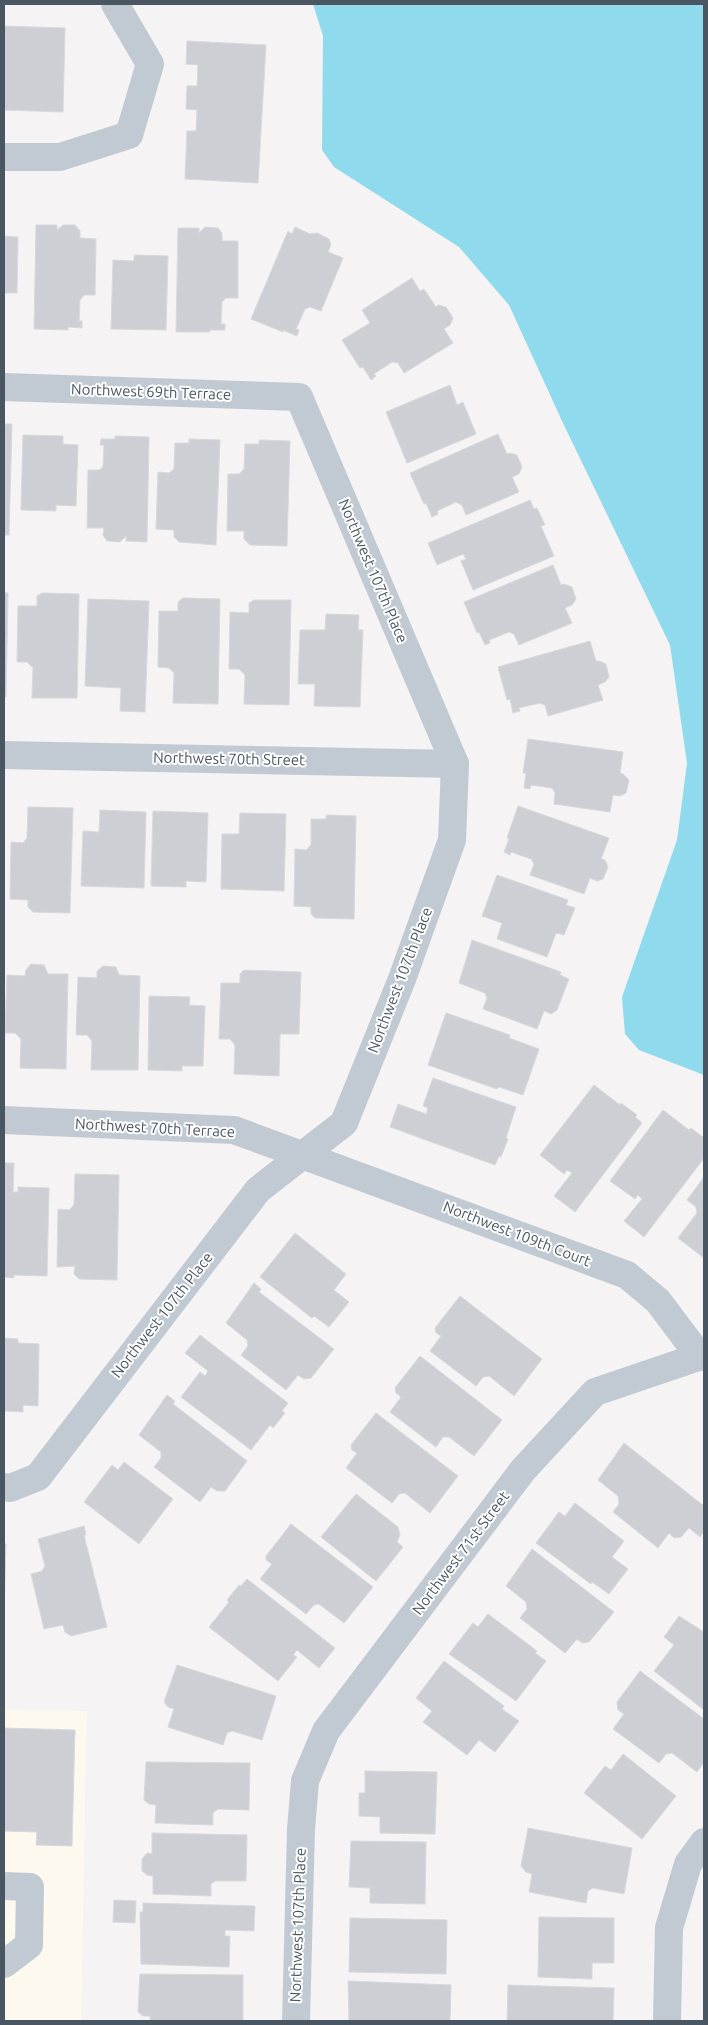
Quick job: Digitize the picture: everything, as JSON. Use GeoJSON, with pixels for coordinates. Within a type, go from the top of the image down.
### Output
{"type":"FeatureCollection","features":[{"type":"Feature","properties":{"kind":"street"},"geometry":{"type":"LineString","coordinates":[[4,157],[60,157],[129,135],[150,64],[115,4]]}},
{"type":"Feature","properties":{"kind":"street","name":"Northwest 69th Terrace"},"geometry":{"type":"LineString","coordinates":[[4,387],[299,397]]}},
{"type":"Feature","properties":{"kind":"street","name":"Northwest 107th Place"},"geometry":{"type":"LineString","coordinates":[[4,1487],[10,1488],[38,1477],[258,1190],[344,1123],[402,979],[452,840],[455,764],[299,397]]}},
{"type":"Feature","properties":{"kind":"street","name":"Northwest 70th Street"},"geometry":{"type":"LineString","coordinates":[[4,755],[455,764]]}},
{"type":"Feature","properties":{"kind":"street","name":"Northwest 70th Terrace"},"geometry":{"type":"LineString","coordinates":[[4,1120],[234,1130],[304,1154]]}},
{"type":"Feature","properties":{"kind":"street","name":"Northwest 109th Court"},"geometry":{"type":"LineString","coordinates":[[304,1154],[627,1276],[658,1301],[702,1356]]}},
{"type":"Feature","properties":{"kind":"street","name":"Northwest 71st Street"},"geometry":{"type":"LineString","coordinates":[[301,1829],[305,1781],[326,1731],[524,1470],[595,1392],[702,1356]]}},
{"type":"Feature","properties":{"kind":"street","name":"Northwest 107th Place"},"geometry":{"type":"LineString","coordinates":[[296,2021],[301,1829]]}},
{"type":"Feature","properties":{"kind":"street"},"geometry":{"type":"LineString","coordinates":[[667,2021],[669,1928],[688,1864],[704,1842]]}},
{"type":"Feature","properties":{"kind":"street"},"geometry":{"type":"LineString","coordinates":[[4,1886],[30,1887],[29,1945],[4,1964]]}},
{"type":"Feature","properties":{"kind":"shaded area"},"geometry":{"type":"Polygon","coordinates":[[[4,1710],[87,1711],[81,2021],[4,2021],[4,1710]]]}},
{"type":"Feature","properties":{"kind":"water"},"geometry":{"type":"Polygon","coordinates":[[[313,4],[704,4],[704,1075],[639,1050],[625,1034],[622,997],[677,840],[687,763],[670,645],[562,421],[509,305],[459,247],[334,167],[322,150],[323,36],[313,4]]]}},
{"type":"Feature","properties":{"kind":"building"},"geometry":{"type":"Polygon","coordinates":[[[4,26],[65,28],[63,112],[4,110],[4,26]]]}},
{"type":"Feature","properties":{"kind":"building"},"geometry":{"type":"Polygon","coordinates":[[[187,41],[266,45],[258,183],[185,179],[187,131],[196,131],[197,110],[186,109],[187,86],[197,86],[198,65],[186,64],[187,41]]]}},
{"type":"Feature","properties":{"kind":"building"},"geometry":{"type":"Polygon","coordinates":[[[36,225],[57,225],[57,230],[63,225],[75,225],[80,231],[80,238],[96,239],[95,295],[84,295],[80,300],[79,321],[82,321],[82,328],[68,327],[68,330],[34,329],[36,225]]]}},
{"type":"Feature","properties":{"kind":"building"},"geometry":{"type":"Polygon","coordinates":[[[205,227],[218,228],[222,233],[222,241],[238,241],[238,298],[226,298],[222,302],[221,324],[225,324],[225,330],[176,332],[178,228],[199,228],[199,233],[205,227]]]}},
{"type":"Feature","properties":{"kind":"building"},"geometry":{"type":"Polygon","coordinates":[[[295,227],[310,234],[317,233],[329,239],[331,245],[328,252],[343,258],[321,311],[310,307],[305,309],[296,329],[299,330],[297,336],[251,319],[288,231],[292,234],[295,227]]]}},
{"type":"Feature","properties":{"kind":"building"},"geometry":{"type":"Polygon","coordinates":[[[4,236],[18,237],[17,293],[6,293],[4,295],[4,236]]]}},
{"type":"Feature","properties":{"kind":"building"},"geometry":{"type":"Polygon","coordinates":[[[134,255],[168,256],[166,330],[111,329],[113,260],[134,261],[134,255]]]}},
{"type":"Feature","properties":{"kind":"building"},"geometry":{"type":"Polygon","coordinates":[[[412,278],[420,291],[424,289],[436,307],[438,305],[446,307],[453,318],[450,325],[444,329],[453,343],[404,373],[398,363],[392,362],[374,374],[376,376],[371,380],[363,367],[360,368],[342,340],[370,323],[362,310],[412,278]]]}},
{"type":"Feature","properties":{"kind":"building"},"geometry":{"type":"Polygon","coordinates":[[[450,385],[457,405],[463,402],[476,434],[407,463],[386,412],[450,385]]]}},
{"type":"Feature","properties":{"kind":"building"},"geometry":{"type":"Polygon","coordinates":[[[4,424],[12,424],[9,535],[4,535],[4,424]]]}},
{"type":"Feature","properties":{"kind":"building"},"geometry":{"type":"Polygon","coordinates":[[[498,434],[507,454],[517,455],[522,467],[519,474],[512,477],[519,492],[466,515],[462,505],[456,502],[437,511],[438,514],[432,517],[410,473],[498,434]]]}},
{"type":"Feature","properties":{"kind":"building"},"geometry":{"type":"Polygon","coordinates":[[[23,435],[63,436],[63,444],[78,445],[76,506],[56,505],[56,511],[21,510],[23,435]]]}},
{"type":"Feature","properties":{"kind":"building"},"geometry":{"type":"Polygon","coordinates":[[[115,436],[149,437],[147,542],[126,541],[126,536],[120,542],[107,541],[103,535],[104,528],[87,528],[88,470],[99,470],[103,467],[104,445],[100,445],[101,439],[115,439],[115,436]]]}},
{"type":"Feature","properties":{"kind":"building"},"geometry":{"type":"Polygon","coordinates":[[[189,439],[220,440],[216,545],[179,542],[174,537],[174,530],[156,529],[158,472],[169,473],[174,469],[175,443],[189,443],[189,439]]]}},
{"type":"Feature","properties":{"kind":"building"},"geometry":{"type":"Polygon","coordinates":[[[259,440],[290,441],[287,546],[250,545],[244,539],[244,531],[227,531],[228,474],[239,474],[244,469],[245,444],[259,444],[259,440]]]}},
{"type":"Feature","properties":{"kind":"building"},"geometry":{"type":"Polygon","coordinates":[[[530,500],[534,509],[537,508],[545,525],[541,526],[554,556],[473,590],[461,561],[466,559],[463,554],[437,565],[428,543],[530,500]]]}},
{"type":"Feature","properties":{"kind":"building"},"geometry":{"type":"Polygon","coordinates":[[[553,565],[561,585],[564,584],[572,587],[576,599],[572,605],[565,608],[572,623],[519,645],[514,634],[509,632],[489,640],[490,643],[485,645],[479,632],[477,633],[464,602],[553,565]]]}},
{"type":"Feature","properties":{"kind":"building"},"geometry":{"type":"Polygon","coordinates":[[[4,593],[8,593],[6,697],[4,697],[4,593]]]}},
{"type":"Feature","properties":{"kind":"building"},"geometry":{"type":"Polygon","coordinates":[[[42,593],[79,594],[77,698],[32,698],[33,668],[27,662],[17,662],[18,606],[37,606],[37,596],[42,593]]]}},
{"type":"Feature","properties":{"kind":"building"},"geometry":{"type":"Polygon","coordinates":[[[183,598],[220,599],[218,704],[173,703],[174,673],[169,668],[158,667],[159,611],[178,611],[178,602],[183,598]]]}},
{"type":"Feature","properties":{"kind":"building"},"geometry":{"type":"Polygon","coordinates":[[[88,599],[149,601],[145,712],[120,711],[121,688],[85,686],[88,599]]]}},
{"type":"Feature","properties":{"kind":"building"},"geometry":{"type":"Polygon","coordinates":[[[254,600],[291,600],[289,705],[244,704],[245,675],[239,669],[229,669],[230,612],[249,613],[249,603],[254,600]]]}},
{"type":"Feature","properties":{"kind":"building"},"geometry":{"type":"Polygon","coordinates":[[[326,614],[359,615],[358,630],[363,630],[360,707],[314,706],[315,684],[298,684],[300,630],[325,630],[326,614]]]}},
{"type":"Feature","properties":{"kind":"building"},"geometry":{"type":"Polygon","coordinates":[[[590,641],[596,661],[606,664],[609,677],[605,682],[598,685],[603,700],[548,716],[545,705],[540,703],[519,708],[520,711],[513,713],[510,699],[507,700],[498,667],[590,641]]]}},
{"type":"Feature","properties":{"kind":"building"},"geometry":{"type":"Polygon","coordinates":[[[528,739],[623,752],[620,773],[629,780],[626,793],[620,796],[613,795],[610,812],[554,804],[555,793],[552,788],[531,785],[530,789],[524,788],[526,773],[523,773],[528,739]]]}},
{"type":"Feature","properties":{"kind":"building"},"geometry":{"type":"Polygon","coordinates":[[[518,806],[609,838],[601,859],[605,860],[608,867],[603,879],[597,881],[590,878],[584,894],[530,875],[534,864],[531,859],[511,852],[510,855],[504,852],[518,806]]]}},
{"type":"Feature","properties":{"kind":"building"},"geometry":{"type":"Polygon","coordinates":[[[28,807],[73,808],[70,913],[33,912],[28,907],[28,900],[10,899],[11,842],[23,843],[27,838],[28,807]]]}},
{"type":"Feature","properties":{"kind":"building"},"geometry":{"type":"Polygon","coordinates":[[[100,810],[146,812],[144,888],[81,886],[83,831],[99,832],[100,810]]]}},
{"type":"Feature","properties":{"kind":"building"},"geometry":{"type":"Polygon","coordinates":[[[153,811],[208,813],[206,882],[186,881],[186,887],[151,886],[153,811]]]}},
{"type":"Feature","properties":{"kind":"building"},"geometry":{"type":"Polygon","coordinates":[[[240,813],[286,814],[284,891],[221,889],[222,834],[239,834],[240,813]]]}},
{"type":"Feature","properties":{"kind":"building"},"geometry":{"type":"Polygon","coordinates":[[[326,815],[356,816],[354,919],[315,918],[311,914],[311,907],[294,906],[295,849],[306,850],[311,845],[311,819],[326,819],[326,815]]]}},
{"type":"Feature","properties":{"kind":"building"},"geometry":{"type":"Polygon","coordinates":[[[497,875],[568,900],[566,905],[575,908],[564,935],[556,933],[547,957],[497,939],[502,923],[482,916],[497,875]]]}},
{"type":"Feature","properties":{"kind":"building"},"geometry":{"type":"Polygon","coordinates":[[[472,940],[561,972],[560,975],[569,979],[557,1010],[551,1014],[544,1011],[537,1029],[483,1009],[487,998],[485,993],[459,983],[472,940]]]}},
{"type":"Feature","properties":{"kind":"building"},"geometry":{"type":"Polygon","coordinates":[[[31,964],[44,965],[48,974],[68,974],[66,1069],[20,1068],[21,1039],[15,1033],[5,1033],[7,975],[25,976],[26,970],[31,964]]]}},
{"type":"Feature","properties":{"kind":"building"},"geometry":{"type":"Polygon","coordinates":[[[103,966],[116,967],[119,975],[140,976],[138,1070],[91,1070],[92,1041],[87,1035],[76,1035],[78,977],[97,978],[97,971],[103,966]]]}},
{"type":"Feature","properties":{"kind":"building"},"geometry":{"type":"Polygon","coordinates":[[[244,970],[301,972],[299,1034],[280,1034],[279,1076],[234,1074],[235,1045],[230,1039],[219,1039],[221,983],[240,983],[240,974],[244,970]]]}},
{"type":"Feature","properties":{"kind":"building"},"geometry":{"type":"Polygon","coordinates":[[[149,996],[190,997],[189,1005],[205,1006],[203,1066],[182,1066],[182,1071],[148,1070],[149,996]]]}},
{"type":"Feature","properties":{"kind":"building"},"geometry":{"type":"Polygon","coordinates":[[[446,1013],[510,1035],[509,1038],[539,1049],[523,1095],[499,1087],[497,1089],[428,1065],[446,1013]]]}},
{"type":"Feature","properties":{"kind":"building"},"geometry":{"type":"Polygon","coordinates":[[[433,1078],[516,1107],[506,1138],[508,1139],[501,1157],[499,1156],[495,1165],[390,1127],[398,1104],[426,1114],[428,1108],[423,1106],[433,1078]]]}},
{"type":"Feature","properties":{"kind":"building"},"geometry":{"type":"Polygon","coordinates":[[[594,1085],[620,1105],[621,1103],[637,1115],[635,1117],[642,1123],[575,1212],[554,1196],[572,1173],[567,1170],[564,1174],[540,1155],[594,1085]]]}},
{"type":"Feature","properties":{"kind":"building"},"geometry":{"type":"Polygon","coordinates":[[[663,1110],[689,1130],[691,1128],[704,1138],[704,1158],[644,1237],[624,1221],[642,1199],[638,1195],[635,1199],[610,1181],[663,1110]]]}},
{"type":"Feature","properties":{"kind":"building"},"geometry":{"type":"Polygon","coordinates":[[[4,1163],[14,1163],[13,1192],[18,1192],[18,1187],[49,1188],[47,1276],[14,1275],[14,1278],[4,1277],[4,1163]]]}},
{"type":"Feature","properties":{"kind":"building"},"geometry":{"type":"Polygon","coordinates":[[[75,1174],[119,1175],[117,1280],[79,1279],[74,1274],[75,1266],[57,1267],[58,1209],[69,1210],[74,1205],[75,1174]]]}},
{"type":"Feature","properties":{"kind":"building"},"geometry":{"type":"Polygon","coordinates":[[[704,1177],[704,1258],[678,1238],[697,1213],[696,1207],[687,1200],[704,1177]]]}},
{"type":"Feature","properties":{"kind":"building"},"geometry":{"type":"Polygon","coordinates":[[[295,1233],[346,1274],[334,1290],[349,1302],[329,1327],[314,1316],[312,1318],[260,1277],[295,1233]]]}},
{"type":"Feature","properties":{"kind":"building"},"geometry":{"type":"Polygon","coordinates":[[[254,1283],[261,1289],[259,1292],[334,1349],[311,1378],[304,1379],[298,1375],[286,1390],[241,1355],[248,1346],[247,1340],[226,1323],[254,1283]]]}},
{"type":"Feature","properties":{"kind":"building"},"geometry":{"type":"Polygon","coordinates":[[[460,1296],[542,1359],[514,1396],[489,1376],[483,1377],[476,1386],[430,1351],[441,1336],[436,1333],[435,1328],[460,1296]]]}},
{"type":"Feature","properties":{"kind":"building"},"geometry":{"type":"Polygon","coordinates":[[[200,1335],[288,1403],[282,1411],[285,1413],[273,1428],[270,1425],[251,1450],[181,1397],[200,1372],[205,1376],[208,1371],[185,1353],[200,1335]]]}},
{"type":"Feature","properties":{"kind":"building"},"geometry":{"type":"Polygon","coordinates":[[[4,1338],[18,1339],[18,1343],[39,1344],[38,1406],[23,1405],[23,1412],[4,1411],[4,1338]]]}},
{"type":"Feature","properties":{"kind":"building"},"geometry":{"type":"Polygon","coordinates":[[[420,1356],[502,1420],[474,1456],[449,1437],[443,1437],[436,1447],[390,1412],[401,1397],[396,1393],[395,1388],[420,1356]]]}},
{"type":"Feature","properties":{"kind":"building"},"geometry":{"type":"Polygon","coordinates":[[[167,1395],[175,1401],[173,1404],[247,1461],[225,1491],[217,1491],[211,1487],[200,1502],[154,1467],[161,1458],[161,1452],[139,1435],[167,1395]]]}},
{"type":"Feature","properties":{"kind":"building"},"geometry":{"type":"Polygon","coordinates":[[[376,1413],[458,1476],[430,1513],[405,1493],[399,1494],[392,1503],[346,1468],[357,1453],[352,1450],[351,1445],[376,1413]]]}},
{"type":"Feature","properties":{"kind":"building"},"geometry":{"type":"Polygon","coordinates":[[[624,1443],[704,1506],[704,1531],[700,1537],[689,1528],[681,1537],[674,1538],[669,1533],[658,1548],[613,1512],[619,1504],[618,1496],[598,1480],[624,1443]]]}},
{"type":"Feature","properties":{"kind":"building"},"geometry":{"type":"Polygon","coordinates":[[[124,1462],[173,1499],[139,1544],[84,1502],[112,1465],[118,1470],[124,1462]]]}},
{"type":"Feature","properties":{"kind":"building"},"geometry":{"type":"Polygon","coordinates":[[[356,1494],[398,1527],[400,1535],[397,1542],[403,1547],[376,1581],[321,1537],[356,1494]]]}},
{"type":"Feature","properties":{"kind":"building"},"geometry":{"type":"Polygon","coordinates":[[[575,1503],[624,1541],[612,1557],[628,1569],[609,1594],[592,1582],[591,1584],[536,1543],[559,1512],[565,1516],[575,1503]]]}},
{"type":"Feature","properties":{"kind":"building"},"geometry":{"type":"Polygon","coordinates":[[[291,1524],[373,1587],[344,1623],[319,1604],[314,1605],[306,1614],[260,1579],[272,1564],[266,1560],[266,1556],[291,1524]]]}},
{"type":"Feature","properties":{"kind":"building"},"geometry":{"type":"Polygon","coordinates":[[[84,1526],[86,1535],[84,1535],[107,1627],[71,1636],[65,1632],[63,1625],[44,1629],[31,1574],[42,1571],[45,1566],[38,1539],[84,1526]]]}},
{"type":"Feature","properties":{"kind":"building"},"geometry":{"type":"Polygon","coordinates":[[[4,1544],[6,1544],[4,1610],[4,1544]]]}},
{"type":"Feature","properties":{"kind":"building"},"geometry":{"type":"Polygon","coordinates":[[[532,1549],[614,1612],[589,1642],[582,1643],[577,1639],[565,1653],[520,1618],[527,1609],[526,1602],[506,1586],[532,1549]]]}},
{"type":"Feature","properties":{"kind":"building"},"geometry":{"type":"Polygon","coordinates":[[[247,1579],[335,1648],[319,1668],[297,1650],[293,1655],[297,1657],[278,1681],[209,1627],[229,1602],[227,1600],[239,1585],[241,1586],[247,1579]]]}},
{"type":"Feature","properties":{"kind":"building"},"geometry":{"type":"Polygon","coordinates":[[[488,1614],[537,1651],[535,1653],[546,1661],[516,1701],[449,1654],[473,1623],[478,1627],[488,1614]]]}},
{"type":"Feature","properties":{"kind":"building"},"geometry":{"type":"Polygon","coordinates":[[[679,1616],[704,1632],[704,1710],[654,1671],[674,1645],[664,1637],[679,1616]]]}},
{"type":"Feature","properties":{"kind":"building"},"geometry":{"type":"Polygon","coordinates":[[[444,1661],[504,1706],[502,1709],[519,1721],[495,1752],[479,1740],[467,1755],[423,1722],[432,1711],[416,1698],[444,1661]]]}},
{"type":"Feature","properties":{"kind":"building"},"geometry":{"type":"Polygon","coordinates":[[[177,1665],[276,1696],[262,1740],[232,1731],[227,1733],[223,1745],[168,1727],[174,1709],[168,1707],[164,1702],[177,1665]]]}},
{"type":"Feature","properties":{"kind":"building"},"geometry":{"type":"Polygon","coordinates":[[[640,1671],[704,1719],[704,1762],[697,1772],[672,1753],[666,1754],[659,1763],[613,1729],[624,1714],[618,1710],[617,1702],[640,1671]]]}},
{"type":"Feature","properties":{"kind":"building"},"geometry":{"type":"Polygon","coordinates":[[[4,1728],[75,1730],[72,1846],[36,1845],[37,1832],[4,1831],[4,1728]]]}},
{"type":"Feature","properties":{"kind":"building"},"geometry":{"type":"Polygon","coordinates":[[[623,1754],[676,1796],[642,1839],[584,1793],[605,1766],[611,1770],[623,1754]]]}},
{"type":"Feature","properties":{"kind":"building"},"geometry":{"type":"Polygon","coordinates":[[[146,1762],[250,1763],[249,1810],[218,1809],[213,1813],[213,1825],[155,1823],[156,1805],[149,1804],[144,1800],[146,1762]]]}},
{"type":"Feature","properties":{"kind":"building"},"geometry":{"type":"Polygon","coordinates":[[[365,1771],[437,1772],[435,1834],[380,1833],[380,1817],[359,1816],[359,1793],[365,1793],[365,1771]]]}},
{"type":"Feature","properties":{"kind":"building"},"geometry":{"type":"Polygon","coordinates":[[[528,1828],[632,1848],[624,1894],[593,1888],[588,1891],[586,1903],[529,1892],[532,1874],[526,1872],[521,1866],[528,1828]]]}},
{"type":"Feature","properties":{"kind":"building"},"geometry":{"type":"Polygon","coordinates":[[[152,1833],[247,1835],[246,1881],[215,1881],[211,1884],[211,1896],[153,1894],[153,1876],[147,1875],[142,1871],[142,1859],[147,1853],[152,1854],[152,1833]]]}},
{"type":"Feature","properties":{"kind":"building"},"geometry":{"type":"Polygon","coordinates":[[[351,1841],[426,1842],[425,1904],[370,1903],[370,1888],[349,1887],[351,1841]]]}},
{"type":"Feature","properties":{"kind":"building"},"geometry":{"type":"Polygon","coordinates":[[[114,1900],[136,1901],[135,1923],[113,1922],[114,1900]]]}},
{"type":"Feature","properties":{"kind":"building"},"geometry":{"type":"Polygon","coordinates":[[[143,1903],[255,1906],[254,1931],[225,1930],[225,1936],[230,1936],[229,1967],[141,1964],[140,1912],[143,1912],[143,1903]]]}},
{"type":"Feature","properties":{"kind":"building"},"geometry":{"type":"Polygon","coordinates":[[[539,1917],[614,1918],[614,1963],[592,1963],[592,1979],[538,1977],[539,1917]]]}},
{"type":"Feature","properties":{"kind":"building"},"geometry":{"type":"Polygon","coordinates":[[[350,1918],[447,1920],[446,1974],[349,1972],[350,1918]]]}},
{"type":"Feature","properties":{"kind":"building"},"geometry":{"type":"Polygon","coordinates":[[[140,1974],[243,1975],[243,2021],[150,2021],[150,2016],[143,2016],[138,2012],[140,1974]]]}},
{"type":"Feature","properties":{"kind":"building"},"geometry":{"type":"Polygon","coordinates":[[[348,1981],[451,1985],[450,2021],[349,2021],[348,1981]]]}},
{"type":"Feature","properties":{"kind":"building"},"geometry":{"type":"Polygon","coordinates":[[[508,1985],[614,1988],[613,2021],[507,2021],[508,1985]]]}}]}
